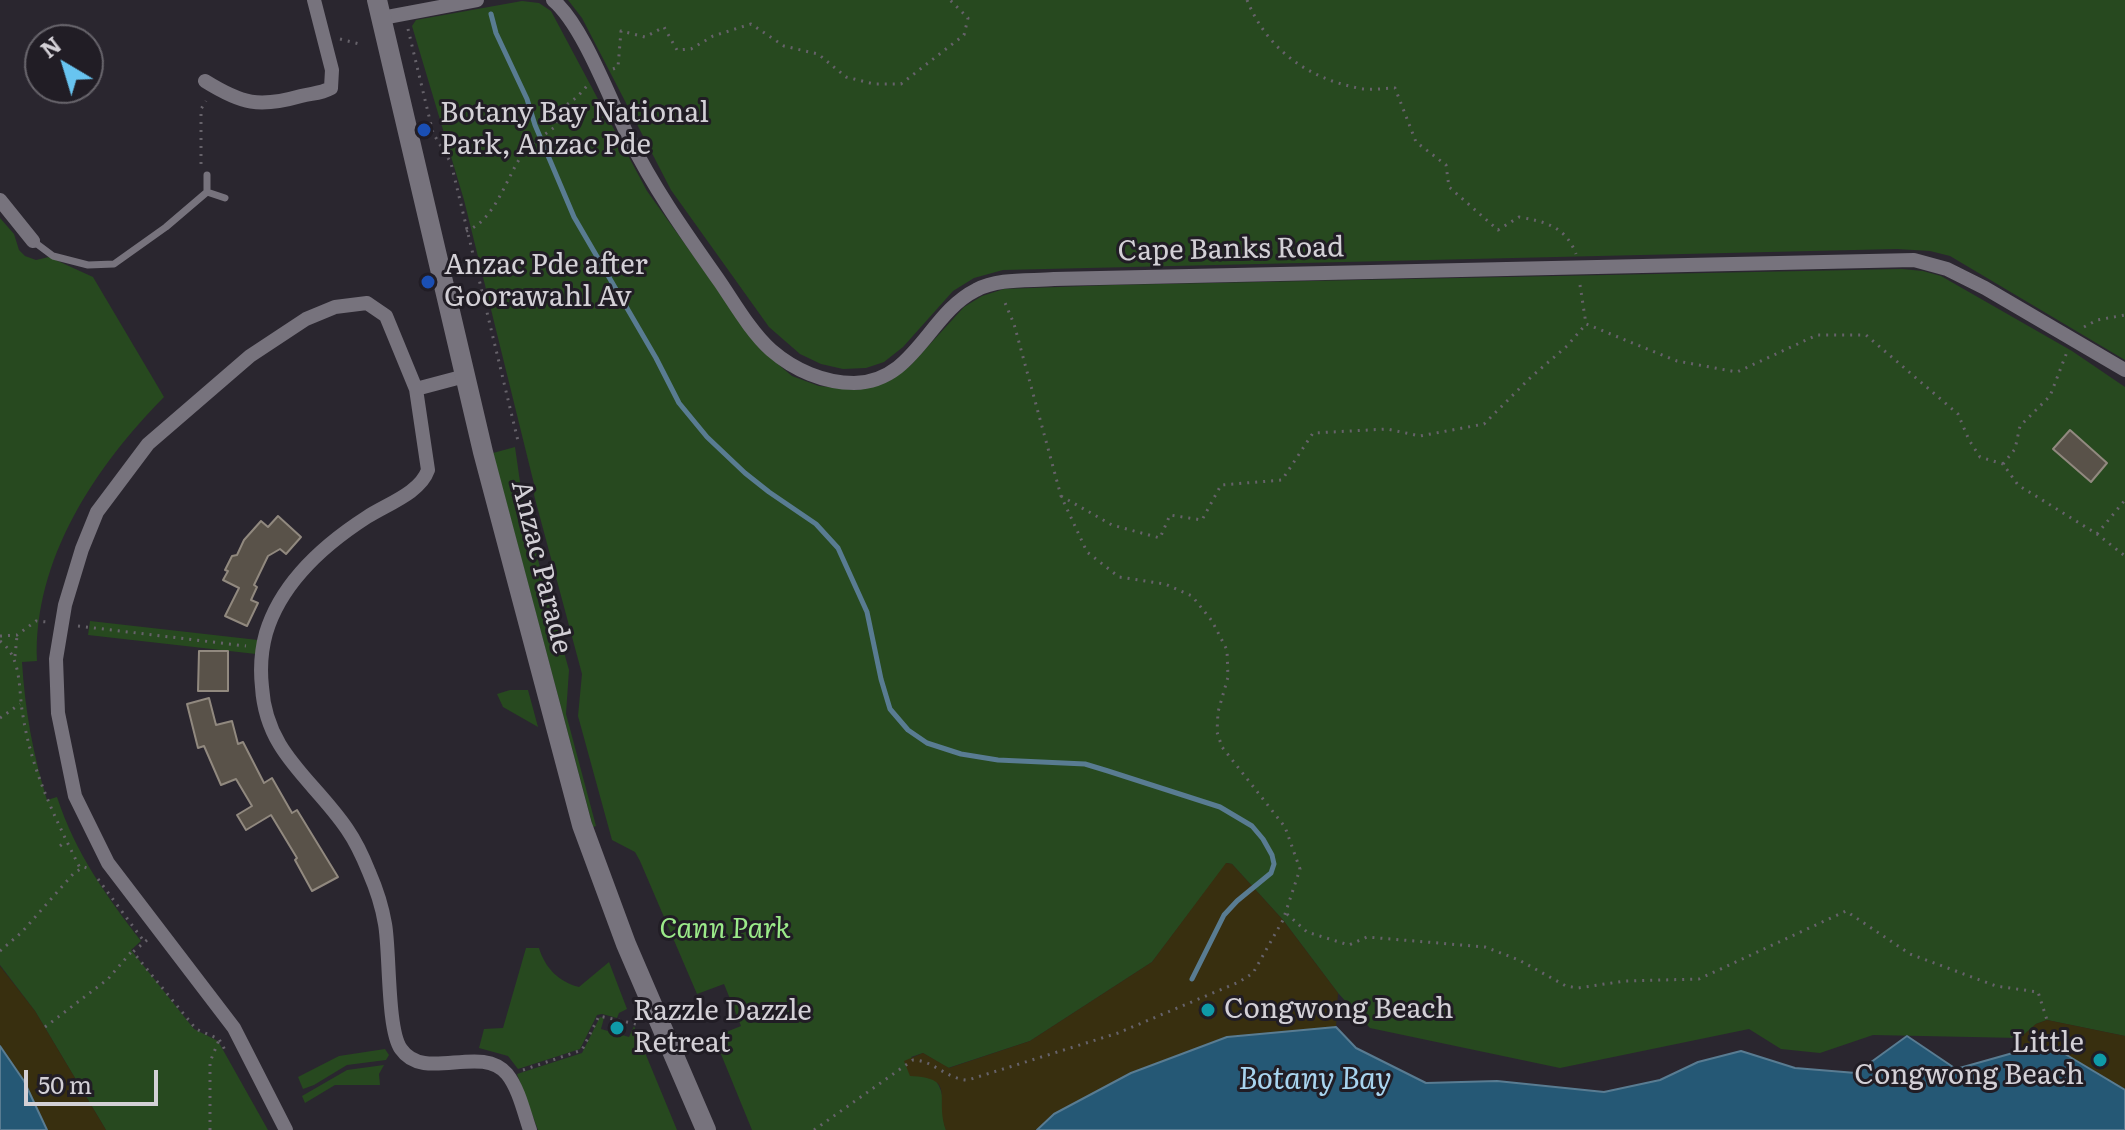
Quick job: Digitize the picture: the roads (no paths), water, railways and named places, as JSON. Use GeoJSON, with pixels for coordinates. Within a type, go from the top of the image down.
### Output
{"type":"FeatureCollection","features":[{"type":"Feature","properties":{"kind":"main road","name":"Anzac Parade"},"geometry":{"type":"LineString","coordinates":[[380,9],[465,376],[540,674],[582,825],[646,993],[706,1130]]}},
{"type":"Feature","properties":{"kind":"street"},"geometry":{"type":"LineString","coordinates":[[210,84],[248,103],[264,104],[319,95],[331,88],[332,70],[314,0]]}},
{"type":"Feature","properties":{"kind":"street"},"geometry":{"type":"LineString","coordinates":[[380,9],[477,0]]}},
{"type":"Feature","properties":{"kind":"street","name":"Cape Banks Road"},"geometry":{"type":"LineString","coordinates":[[553,0],[571,19],[630,142],[662,199],[769,348],[793,367],[821,378],[852,383],[889,375],[914,353],[961,299],[978,288],[998,283],[1054,279],[1914,260],[1947,269],[1985,288],[2125,370]]}},
{"type":"Feature","properties":{"kind":"street"},"geometry":{"type":"LineString","coordinates":[[0,200],[33,241]]}},
{"type":"Feature","properties":{"kind":"street"},"geometry":{"type":"LineString","coordinates":[[286,1130],[234,1028],[108,863],[75,796],[58,713],[56,659],[65,605],[97,512],[148,444],[240,364],[306,319],[335,307],[367,303],[386,316],[416,389],[429,462],[425,477],[414,488],[341,535],[311,562],[278,607],[263,648],[262,688],[269,726],[286,756],[348,830],[377,892],[385,924],[393,1026],[399,1046],[414,1060],[493,1064],[511,1079],[530,1130]]}},
{"type":"Feature","properties":{"kind":"street"},"geometry":{"type":"LineString","coordinates":[[416,389],[465,376]]}},
{"type":"Feature","properties":{"kind":"lane"},"geometry":{"type":"LineString","coordinates":[[33,241],[53,256],[88,265],[114,264],[166,227],[207,192],[207,175]]}},
{"type":"Feature","properties":{"kind":"lane"},"geometry":{"type":"LineString","coordinates":[[207,192],[225,198]]}},
{"type":"Feature","properties":{"kind":"water","name":"Botany Bay"},"geometry":{"type":"Polygon","coordinates":[[[1336,1027],[1356,1048],[1426,1083],[1497,1081],[1604,1092],[1660,1080],[1698,1062],[1741,1051],[1795,1068],[1856,1073],[1907,1036],[1956,1069],[2020,1051],[2055,1048],[2125,1090],[2125,1130],[1037,1130],[1054,1114],[1131,1073],[1227,1037],[1336,1027]]]}},
{"type":"Feature","properties":{"kind":"water"},"geometry":{"type":"Polygon","coordinates":[[[0,1046],[24,1081],[47,1130],[0,1130],[0,1046]]]}},
{"type":"Feature","properties":{"kind":"waterway"},"geometry":{"type":"LineString","coordinates":[[491,14],[496,33],[527,99],[574,217],[679,403],[707,437],[745,473],[816,524],[838,548],[867,612],[890,709],[908,730],[927,743],[961,754],[998,760],[1085,764],[1108,771],[1220,807],[1252,826],[1263,839],[1272,855],[1274,864],[1271,873],[1224,915],[1192,979]]}},
{"type":"Feature","properties":{"kind":"place","name":"Botany Bay National Park, Anzac Pde"},"geometry":{"type":"Point","coordinates":[424,130]}},
{"type":"Feature","properties":{"kind":"place","name":"Anzac Pde after Goorawahl Av"},"geometry":{"type":"Point","coordinates":[428,282]}},
{"type":"Feature","properties":{"kind":"place","name":"Congwong Beach"},"geometry":{"type":"Point","coordinates":[1208,1010]}},
{"type":"Feature","properties":{"kind":"place","name":"Razzle Dazzle Retreat"},"geometry":{"type":"Point","coordinates":[617,1028]}},
{"type":"Feature","properties":{"kind":"place","name":"Little Congwong Beach"},"geometry":{"type":"Point","coordinates":[2100,1060]}},
{"type":"Feature","properties":{"kind":"park label","name":"Cann Park"},"geometry":{"type":"Point","coordinates":[725,930]}}]}
